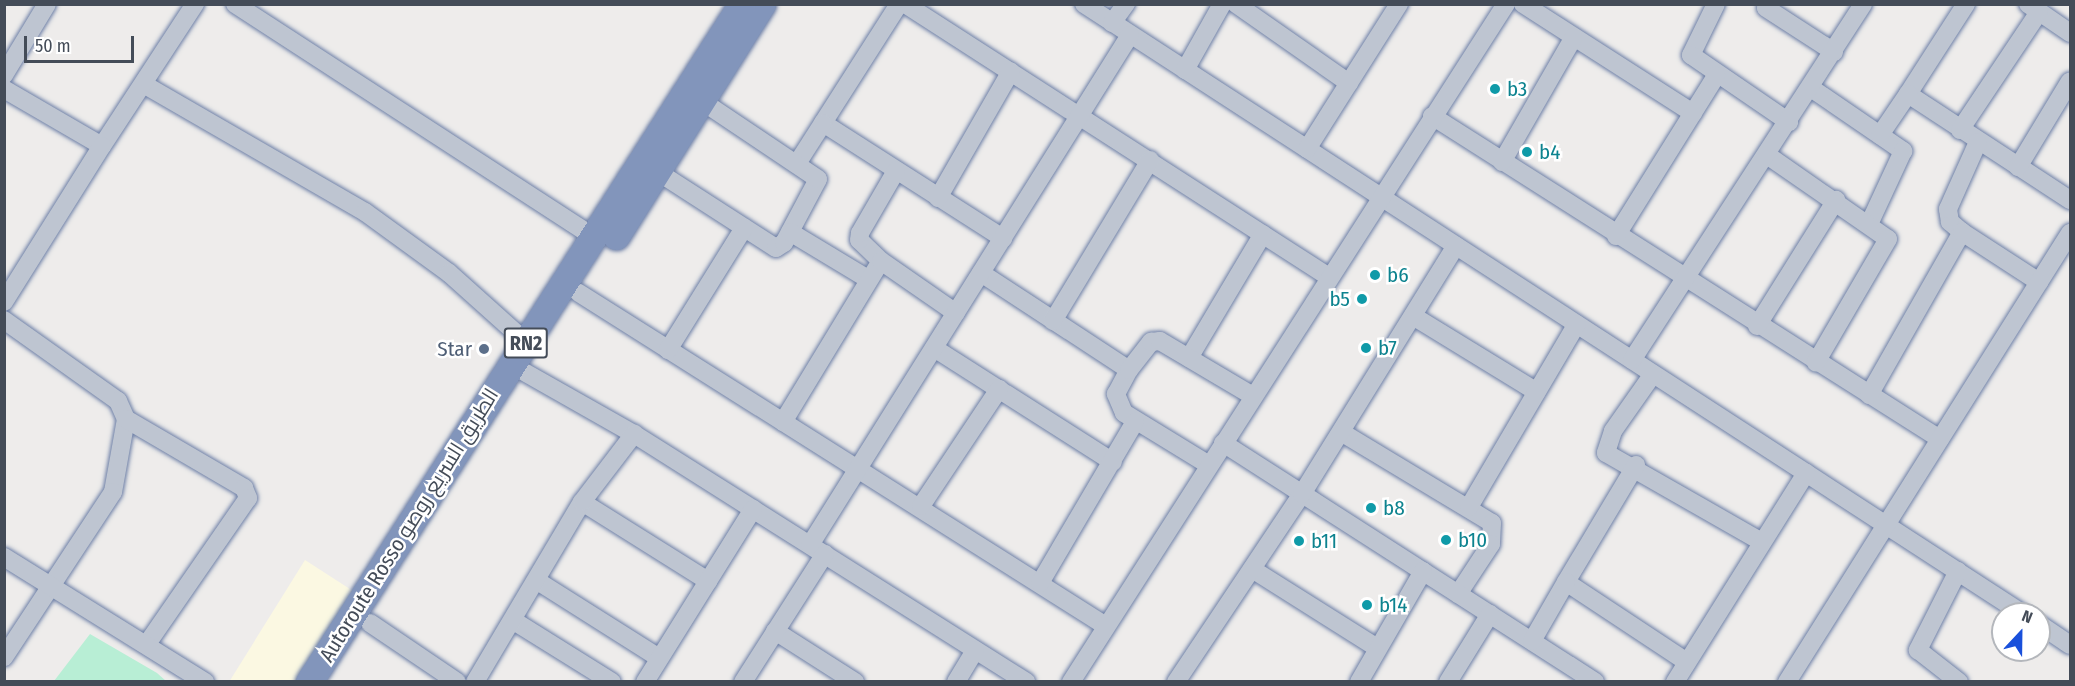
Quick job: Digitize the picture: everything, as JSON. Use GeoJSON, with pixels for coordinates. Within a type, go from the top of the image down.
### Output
{"type":"FeatureCollection","features":[{"type":"Feature","properties":{"kind":"highway","name":"Autoroute Rosso الطريق السريع روصو"},"geometry":{"type":"LineString","coordinates":[[309,681],[742,4]]}},
{"type":"Feature","properties":{"kind":"highway","name":"Autoroute Rosso الطريق السريع روصو"},"geometry":{"type":"LineString","coordinates":[[330,681],[370,623],[526,373],[658,172],[762,4]]}},
{"type":"Feature","properties":{"kind":"street"},"geometry":{"type":"LineString","coordinates":[[4,75],[47,4]]}},
{"type":"Feature","properties":{"kind":"street"},"geometry":{"type":"LineString","coordinates":[[4,302],[195,4]]}},
{"type":"Feature","properties":{"kind":"street"},"geometry":{"type":"LineString","coordinates":[[235,4],[594,237]]}},
{"type":"Feature","properties":{"kind":"street"},"geometry":{"type":"LineString","coordinates":[[798,162],[899,4]]}},
{"type":"Feature","properties":{"kind":"street"},"geometry":{"type":"LineString","coordinates":[[905,4],[1080,114],[1329,277]]}},
{"type":"Feature","properties":{"kind":"street"},"geometry":{"type":"LineString","coordinates":[[1084,4],[2004,602]]}},
{"type":"Feature","properties":{"kind":"street"},"geometry":{"type":"LineString","coordinates":[[1112,23],[1125,4]]}},
{"type":"Feature","properties":{"kind":"street"},"geometry":{"type":"LineString","coordinates":[[1185,70],[1222,4]]}},
{"type":"Feature","properties":{"kind":"street"},"geometry":{"type":"LineString","coordinates":[[1236,4],[1349,83]]}},
{"type":"Feature","properties":{"kind":"street"},"geometry":{"type":"LineString","coordinates":[[1307,149],[1399,4]]}},
{"type":"Feature","properties":{"kind":"street"},"geometry":{"type":"LineString","coordinates":[[1071,681],[1380,196],[1506,4]]}},
{"type":"Feature","properties":{"kind":"street"},"geometry":{"type":"LineString","coordinates":[[1523,4],[1693,112]]}},
{"type":"Feature","properties":{"kind":"street"},"geometry":{"type":"LineString","coordinates":[[1716,4],[1691,55],[1716,76],[1789,122]]}},
{"type":"Feature","properties":{"kind":"street"},"geometry":{"type":"LineString","coordinates":[[1632,360],[1789,122],[1863,4]]}},
{"type":"Feature","properties":{"kind":"street"},"geometry":{"type":"LineString","coordinates":[[1880,135],[1966,4]]}},
{"type":"Feature","properties":{"kind":"street"},"geometry":{"type":"LineString","coordinates":[[1765,6],[1834,52]]}},
{"type":"Feature","properties":{"kind":"street"},"geometry":{"type":"LineString","coordinates":[[1960,130],[2034,8],[2070,33]]}},
{"type":"Feature","properties":{"kind":"street"},"geometry":{"type":"LineString","coordinates":[[743,681],[776,631],[858,469],[1131,35]]}},
{"type":"Feature","properties":{"kind":"street"},"geometry":{"type":"LineString","coordinates":[[1502,162],[1574,37]]}},
{"type":"Feature","properties":{"kind":"street"},"geometry":{"type":"LineString","coordinates":[[938,198],[1011,71]]}},
{"type":"Feature","properties":{"kind":"street"},"geometry":{"type":"LineString","coordinates":[[1616,236],[1716,76]]}},
{"type":"Feature","properties":{"kind":"street"},"geometry":{"type":"LineString","coordinates":[[2018,167],[2070,81]]}},
{"type":"Feature","properties":{"kind":"street"},"geometry":{"type":"LineString","coordinates":[[145,85],[365,212],[448,273],[526,342]]}},
{"type":"Feature","properties":{"kind":"street"},"geometry":{"type":"LineString","coordinates":[[1811,88],[1899,146],[1903,157],[1870,222]]}},
{"type":"Feature","properties":{"kind":"street"},"geometry":{"type":"LineString","coordinates":[[4,89],[102,146]]}},
{"type":"Feature","properties":{"kind":"street"},"geometry":{"type":"LineString","coordinates":[[1908,94],[1978,142],[2070,200]]}},
{"type":"Feature","properties":{"kind":"street"},"geometry":{"type":"LineString","coordinates":[[658,172],[744,228],[780,248],[790,232],[819,183],[798,162],[702,100]]}},
{"type":"Feature","properties":{"kind":"street"},"geometry":{"type":"LineString","coordinates":[[1432,117],[1684,281],[1940,439]]}},
{"type":"Feature","properties":{"kind":"street"},"geometry":{"type":"LineString","coordinates":[[824,123],[1003,238]]}},
{"type":"Feature","properties":{"kind":"street"},"geometry":{"type":"LineString","coordinates":[[1978,142],[1948,209],[1950,222],[2039,282]]}},
{"type":"Feature","properties":{"kind":"street"},"geometry":{"type":"LineString","coordinates":[[1767,155],[1885,233],[1887,245],[1816,362]]}},
{"type":"Feature","properties":{"kind":"street"},"geometry":{"type":"LineString","coordinates":[[1053,321],[1150,160]]}},
{"type":"Feature","properties":{"kind":"street"},"geometry":{"type":"LineString","coordinates":[[896,171],[860,233],[860,240],[881,261],[956,313]]}},
{"type":"Feature","properties":{"kind":"street"},"geometry":{"type":"LineString","coordinates":[[1757,326],[1836,200]]}},
{"type":"Feature","properties":{"kind":"street"},"geometry":{"type":"LineString","coordinates":[[668,350],[744,228]]}},
{"type":"Feature","properties":{"kind":"street"},"geometry":{"type":"LineString","coordinates":[[790,232],[868,279]]}},
{"type":"Feature","properties":{"kind":"street"},"geometry":{"type":"LineString","coordinates":[[1869,395],[1962,232]]}},
{"type":"Feature","properties":{"kind":"street"},"geometry":{"type":"LineString","coordinates":[[1787,681],[2070,233]]}},
{"type":"Feature","properties":{"kind":"street"},"geometry":{"type":"LineString","coordinates":[[1189,357],[1263,234]]}},
{"type":"Feature","properties":{"kind":"street"},"geometry":{"type":"LineString","coordinates":[[1176,681],[1302,494],[1456,246]]}},
{"type":"Feature","properties":{"kind":"street"},"geometry":{"type":"LineString","coordinates":[[783,422],[881,261]]}},
{"type":"Feature","properties":{"kind":"street"},"geometry":{"type":"LineString","coordinates":[[981,273],[1129,370]]}},
{"type":"Feature","properties":{"kind":"street"},"geometry":{"type":"LineString","coordinates":[[579,293],[858,469],[921,506],[1106,626]]}},
{"type":"Feature","properties":{"kind":"street"},"geometry":{"type":"LineString","coordinates":[[1413,316],[1537,392]]}},
{"type":"Feature","properties":{"kind":"street"},"geometry":{"type":"LineString","coordinates":[[4,320],[118,402],[126,419],[244,488],[248,498],[147,644]]}},
{"type":"Feature","properties":{"kind":"street"},"geometry":{"type":"LineString","coordinates":[[1469,507],[1577,324]]}},
{"type":"Feature","properties":{"kind":"street"},"geometry":{"type":"LineString","coordinates":[[1209,465],[1135,422],[1115,401],[1129,370],[1155,340],[1189,357],[1253,396]]}},
{"type":"Feature","properties":{"kind":"street"},"geometry":{"type":"LineString","coordinates":[[934,348],[1113,462]]}},
{"type":"Feature","properties":{"kind":"street"},"geometry":{"type":"LineString","coordinates":[[526,373],[634,434],[1026,681]]}},
{"type":"Feature","properties":{"kind":"street"},"geometry":{"type":"LineString","coordinates":[[1653,374],[1613,431],[1606,453],[1636,465],[1760,541]]}},
{"type":"Feature","properties":{"kind":"street"},"geometry":{"type":"LineString","coordinates":[[921,506],[999,389]]}},
{"type":"Feature","properties":{"kind":"street"},"geometry":{"type":"LineString","coordinates":[[4,657],[113,492],[126,419]]}},
{"type":"Feature","properties":{"kind":"street"},"geometry":{"type":"LineString","coordinates":[[1040,583],[1135,422]]}},
{"type":"Feature","properties":{"kind":"street"},"geometry":{"type":"LineString","coordinates":[[1341,432],[1469,507],[1492,523],[1493,538],[1458,594]]}},
{"type":"Feature","properties":{"kind":"street"},"geometry":{"type":"LineString","coordinates":[[475,681],[539,582],[582,502],[634,434]]}},
{"type":"Feature","properties":{"kind":"street"},"geometry":{"type":"LineString","coordinates":[[1223,444],[1595,681]]}},
{"type":"Feature","properties":{"kind":"street"},"geometry":{"type":"LineString","coordinates":[[1532,641],[1636,465]]}},
{"type":"Feature","properties":{"kind":"street"},"geometry":{"type":"LineString","coordinates":[[1676,681],[1760,541],[1806,473]]}},
{"type":"Feature","properties":{"kind":"street"},"geometry":{"type":"LineString","coordinates":[[582,502],[708,581]]}},
{"type":"Feature","properties":{"kind":"street"},"geometry":{"type":"LineString","coordinates":[[645,681],[753,509]]}},
{"type":"Feature","properties":{"kind":"street"},"geometry":{"type":"LineString","coordinates":[[4,557],[205,681]]}},
{"type":"Feature","properties":{"kind":"street"},"geometry":{"type":"LineString","coordinates":[[1252,569],[1376,647]]}},
{"type":"Feature","properties":{"kind":"street"},"geometry":{"type":"LineString","coordinates":[[1359,681],[1376,647],[1423,571]]}},
{"type":"Feature","properties":{"kind":"street"},"geometry":{"type":"LineString","coordinates":[[1958,572],[1918,650],[1959,681]]}},
{"type":"Feature","properties":{"kind":"street"},"geometry":{"type":"LineString","coordinates":[[539,582],[659,658]]}},
{"type":"Feature","properties":{"kind":"street"},"geometry":{"type":"LineString","coordinates":[[1566,582],[1687,662]]}},
{"type":"Feature","properties":{"kind":"street"},"geometry":{"type":"LineString","coordinates":[[1448,681],[1490,614]]}},
{"type":"Feature","properties":{"kind":"street"},"geometry":{"type":"LineString","coordinates":[[514,621],[612,681]]}},
{"type":"Feature","properties":{"kind":"street"},"geometry":{"type":"LineString","coordinates":[[370,623],[457,681]]}},
{"type":"Feature","properties":{"kind":"street"},"geometry":{"type":"LineString","coordinates":[[776,631],[855,681]]}},
{"type":"Feature","properties":{"kind":"street"},"geometry":{"type":"LineString","coordinates":[[2051,632],[2070,645]]}},
{"type":"Feature","properties":{"kind":"street"},"geometry":{"type":"LineString","coordinates":[[956,681],[975,650]]}},
{"type":"Feature","properties":{"kind":"shaded area"},"geometry":{"type":"Polygon","coordinates":[[[305,560],[353,591],[295,681],[229,682],[305,560]]]}},
{"type":"Feature","properties":{"kind":"green space"},"geometry":{"type":"Polygon","coordinates":[[[90,634],[157,673],[166,681],[54,681],[90,634]]]}},
{"type":"Feature","properties":{"kind":"place","name":"b3"},"geometry":{"type":"Point","coordinates":[1495,89]}},
{"type":"Feature","properties":{"kind":"place","name":"b4"},"geometry":{"type":"Point","coordinates":[1527,152]}},
{"type":"Feature","properties":{"kind":"place","name":"b6"},"geometry":{"type":"Point","coordinates":[1375,275]}},
{"type":"Feature","properties":{"kind":"place","name":"b5"},"geometry":{"type":"Point","coordinates":[1362,299]}},
{"type":"Feature","properties":{"kind":"place","name":"b7"},"geometry":{"type":"Point","coordinates":[1366,348]}},
{"type":"Feature","properties":{"kind":"place","name":"Star"},"geometry":{"type":"Point","coordinates":[484,349]}},
{"type":"Feature","properties":{"kind":"place","name":"b8"},"geometry":{"type":"Point","coordinates":[1371,508]}},
{"type":"Feature","properties":{"kind":"place","name":"b10"},"geometry":{"type":"Point","coordinates":[1446,540]}},
{"type":"Feature","properties":{"kind":"place","name":"b11"},"geometry":{"type":"Point","coordinates":[1299,541]}},
{"type":"Feature","properties":{"kind":"place","name":"b14"},"geometry":{"type":"Point","coordinates":[1367,605]}}]}
